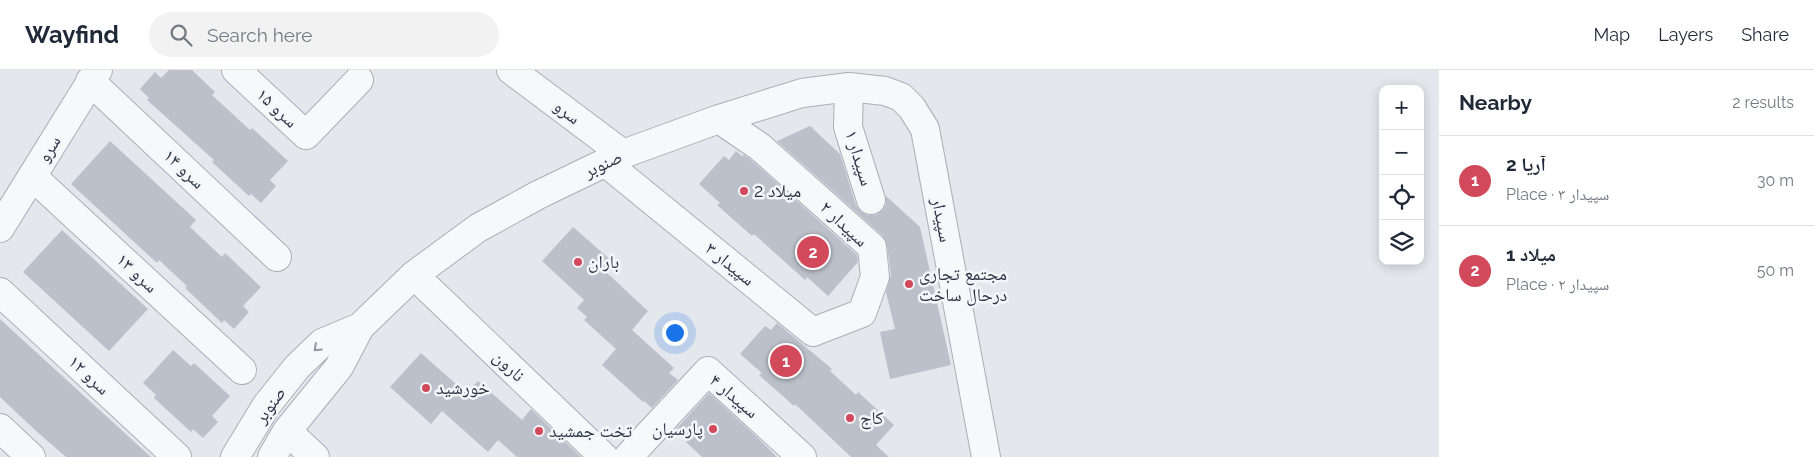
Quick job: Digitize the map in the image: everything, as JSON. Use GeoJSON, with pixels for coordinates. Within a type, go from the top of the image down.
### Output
{"type":"FeatureCollection","features":[{"type":"Feature","properties":{"kind":"street","name":"سرو ۱۵"},"geometry":{"type":"LineString","coordinates":[[236,70],[306,135],[359,80]]}},
{"type":"Feature","properties":{"kind":"street","name":"سرو"},"geometry":{"type":"LineString","coordinates":[[511,70],[615,159]]}},
{"type":"Feature","properties":{"kind":"street","name":"سرو"},"geometry":{"type":"LineString","coordinates":[[0,228],[94,76]]}},
{"type":"Feature","properties":{"kind":"street","name":"سرو ۱۴"},"geometry":{"type":"LineString","coordinates":[[94,76],[277,257]]}},
{"type":"Feature","properties":{"kind":"street","name":"صنوبر"},"geometry":{"type":"LineString","coordinates":[[272,457],[287,431],[340,367],[360,327],[414,274],[478,228],[538,195],[615,159],[719,119],[802,93],[848,87],[885,91]]}},
{"type":"Feature","properties":{"kind":"street","name":"سپیدار ۱"},"geometry":{"type":"LineString","coordinates":[[848,87],[848,127],[871,200]]}},
{"type":"Feature","properties":{"kind":"street","name":"سپیدار"},"geometry":{"type":"LineString","coordinates":[[885,91],[901,97],[912,108],[925,129],[986,457]]}},
{"type":"Feature","properties":{"kind":"street","name":"سپیدار ۲"},"geometry":{"type":"LineString","coordinates":[[719,119],[760,147],[872,248],[875,277],[862,313]]}},
{"type":"Feature","properties":{"kind":"street","name":"سپیدار ۳"},"geometry":{"type":"LineString","coordinates":[[615,159],[813,332],[862,313]]}},
{"type":"Feature","properties":{"kind":"street","name":"سرو ۱۳"},"geometry":{"type":"LineString","coordinates":[[32,176],[242,370]]}},
{"type":"Feature","properties":{"kind":"street","name":"نارون"},"geometry":{"type":"LineString","coordinates":[[414,274],[604,457]]}},
{"type":"Feature","properties":{"kind":"street","name":"سرو ۱۲"},"geometry":{"type":"LineString","coordinates":[[0,292],[177,457]]}},
{"type":"Feature","properties":{"kind":"street","name":"صنوبر"},"geometry":{"type":"LineString","coordinates":[[235,457],[266,406],[322,343],[360,327]]}},
{"type":"Feature","properties":{"kind":"street","name":"سپیدار ۴"},"geometry":{"type":"LineString","coordinates":[[628,457],[708,370],[802,457]]}},
{"type":"Feature","properties":{"kind":"street"},"geometry":{"type":"LineString","coordinates":[[0,428],[31,457]]}},
{"type":"Feature","properties":{"kind":"street"},"geometry":{"type":"LineString","coordinates":[[287,431],[315,457]]}},
{"type":"Feature","properties":{"kind":"building"},"geometry":{"type":"Polygon","coordinates":[[[169,70],[192,70],[215,92],[212,95],[250,130],[252,128],[288,161],[270,180],[276,186],[261,203],[251,194],[249,196],[212,162],[214,160],[147,100],[149,98],[140,89],[155,72],[161,78],[169,70]]]}},
{"type":"Feature","properties":{"kind":"building","name":"مجتمع تجاری درحال ساخت"},"geometry":{"type":"Polygon","coordinates":[[[810,126],[840,154],[856,205],[861,212],[868,215],[876,215],[883,210],[886,204],[886,196],[920,227],[951,365],[890,379],[880,332],[895,329],[886,292],[891,275],[887,245],[882,235],[777,141],[810,126]]]}},
{"type":"Feature","properties":{"kind":"building"},"geometry":{"type":"Polygon","coordinates":[[[110,141],[196,220],[190,227],[222,257],[225,253],[261,287],[243,306],[249,312],[234,329],[224,320],[222,323],[159,260],[157,263],[71,184],[110,141]]]}},
{"type":"Feature","properties":{"kind":"building"},"geometry":{"type":"Polygon","coordinates":[[[736,151],[750,159],[857,255],[858,262],[828,296],[807,277],[805,280],[754,234],[752,236],[717,205],[720,203],[699,184],[724,156],[729,160],[736,151]]]}},
{"type":"Feature","properties":{"kind":"building"},"geometry":{"type":"Polygon","coordinates":[[[573,227],[614,263],[606,272],[648,311],[632,330],[674,368],[669,373],[678,380],[652,408],[602,365],[616,349],[584,320],[587,317],[577,308],[584,300],[542,261],[573,227]]]}},
{"type":"Feature","properties":{"kind":"building"},"geometry":{"type":"Polygon","coordinates":[[[62,230],[148,309],[109,351],[23,272],[62,230]]]}},
{"type":"Feature","properties":{"kind":"building"},"geometry":{"type":"Polygon","coordinates":[[[0,319],[151,457],[66,457],[35,430],[0,397],[0,319]]]}},
{"type":"Feature","properties":{"kind":"building"},"geometry":{"type":"Polygon","coordinates":[[[777,323],[832,369],[830,371],[856,395],[858,392],[894,425],[876,445],[889,457],[851,457],[795,404],[794,406],[759,375],[762,373],[740,354],[765,326],[771,330],[777,323]]]}},
{"type":"Feature","properties":{"kind":"building"},"geometry":{"type":"Polygon","coordinates":[[[173,350],[191,366],[194,363],[230,396],[212,416],[218,422],[203,438],[193,429],[191,432],[154,398],[156,395],[143,383],[173,350]]]}},
{"type":"Feature","properties":{"kind":"building"},"geometry":{"type":"Polygon","coordinates":[[[421,353],[466,393],[478,381],[522,420],[531,409],[581,457],[517,457],[498,440],[488,452],[442,411],[431,424],[390,387],[421,353]]]}},
{"type":"Feature","properties":{"kind":"building","name":"پارسیان"},"geometry":{"type":"Polygon","coordinates":[[[709,393],[777,457],[702,457],[686,442],[688,440],[676,429],[709,393]]]}},
{"type":"Feature","properties":{"kind":"place","name":"میلاد 2"},"geometry":{"type":"Point","coordinates":[744,191]}},
{"type":"Feature","properties":{"kind":"place","name":"میلاد 1"},"geometry":{"type":"Point","coordinates":[813,252]}},
{"type":"Feature","properties":{"kind":"place","name":"باران"},"geometry":{"type":"Point","coordinates":[578,262]}},
{"type":"Feature","properties":{"kind":"place","name":"مجتمع تجاری درحال ساخت"},"geometry":{"type":"Point","coordinates":[909,284]}},
{"type":"Feature","properties":{"kind":"place","name":"آریا 2"},"geometry":{"type":"Point","coordinates":[786,361]}},
{"type":"Feature","properties":{"kind":"place","name":"خورشید"},"geometry":{"type":"Point","coordinates":[426,388]}},
{"type":"Feature","properties":{"kind":"place","name":"کاج"},"geometry":{"type":"Point","coordinates":[850,418]}},
{"type":"Feature","properties":{"kind":"place","name":"پارسیان"},"geometry":{"type":"Point","coordinates":[713,429]}},
{"type":"Feature","properties":{"kind":"place","name":"تخت جمشید"},"geometry":{"type":"Point","coordinates":[539,431]}}]}
